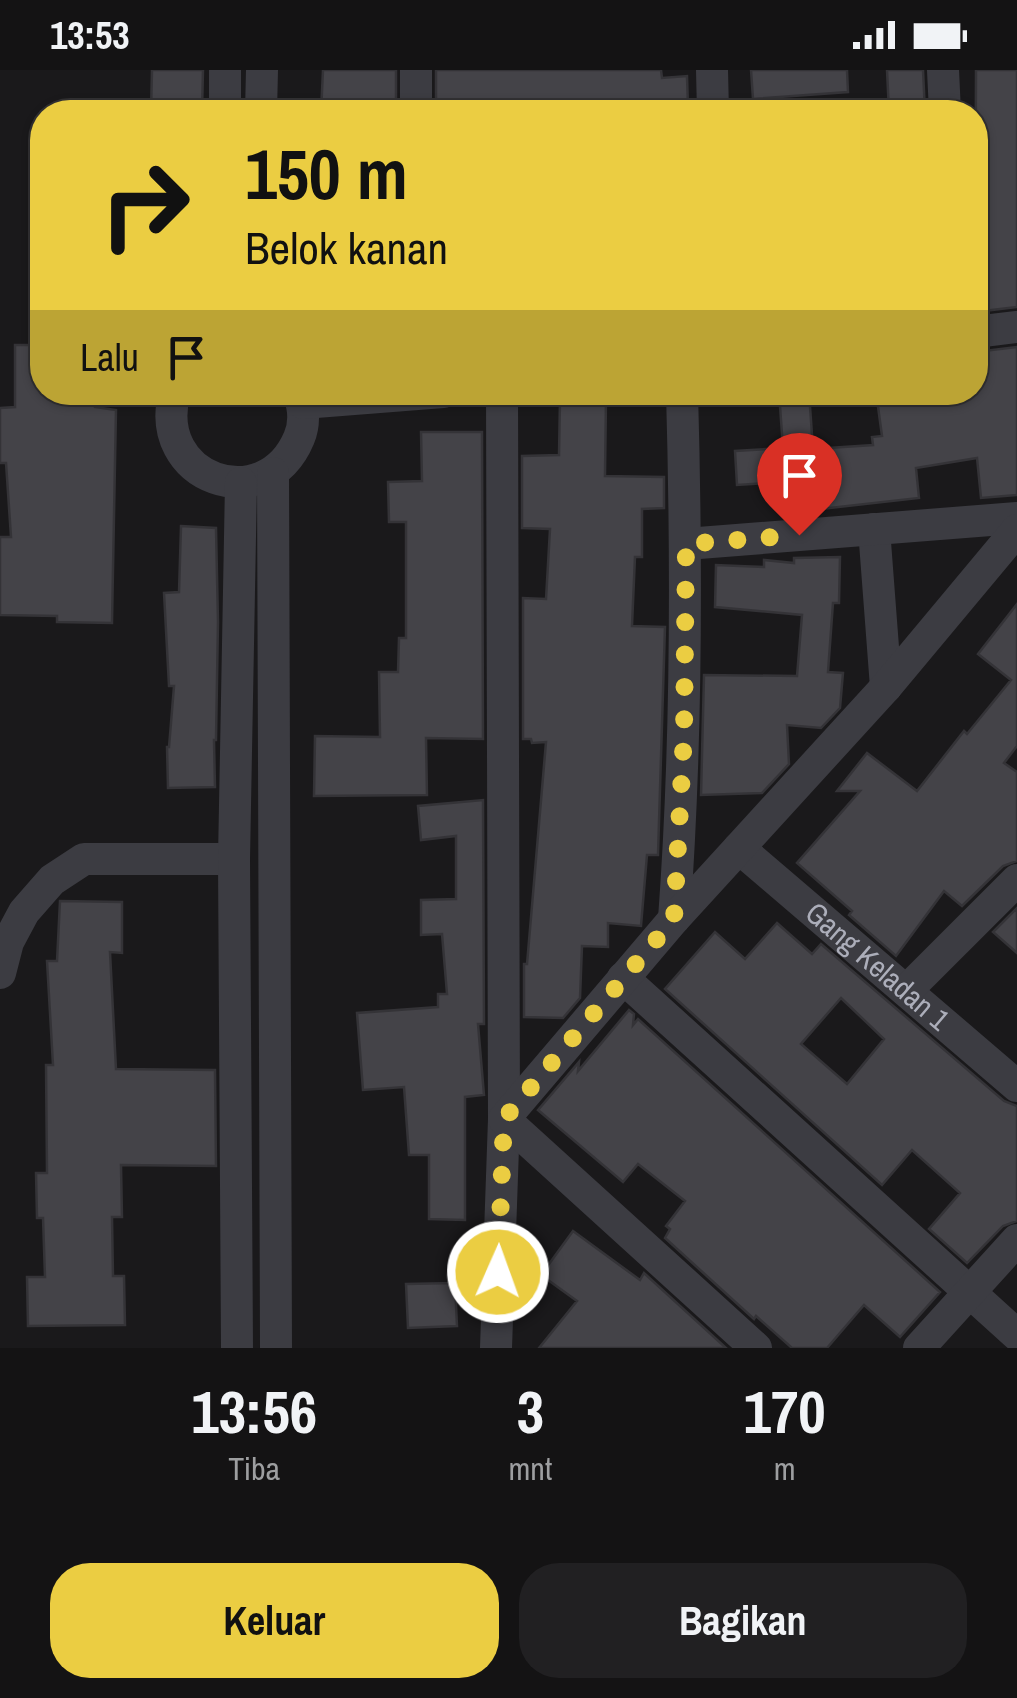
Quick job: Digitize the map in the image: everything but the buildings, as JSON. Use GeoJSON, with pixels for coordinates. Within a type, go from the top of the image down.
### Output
{"type":"FeatureCollection","features":[{"type":"Feature","properties":{"kind":"street"},"geometry":{"type":"LineString","coordinates":[[225,100],[226,70]]}},
{"type":"Feature","properties":{"kind":"street"},"geometry":{"type":"LineString","coordinates":[[262,70],[262,100]]}},
{"type":"Feature","properties":{"kind":"street"},"geometry":{"type":"LineString","coordinates":[[416,70],[416,100]]}},
{"type":"Feature","properties":{"kind":"street"},"geometry":{"type":"LineString","coordinates":[[712,70],[713,100]]}},
{"type":"Feature","properties":{"kind":"street"},"geometry":{"type":"LineString","coordinates":[[943,70],[944,100]]}},
{"type":"Feature","properties":{"kind":"street"},"geometry":{"type":"LineString","coordinates":[[988,330],[1017,327]]}},
{"type":"Feature","properties":{"kind":"street"},"geometry":{"type":"LineString","coordinates":[[171,405],[173,439],[189,464],[213,479],[241,483],[273,473],[292,454],[302,430],[300,405]]}},
{"type":"Feature","properties":{"kind":"street"},"geometry":{"type":"LineString","coordinates":[[496,1348],[504,1119],[502,405]]}},
{"type":"Feature","properties":{"kind":"street"},"geometry":{"type":"LineString","coordinates":[[674,919],[683,752],[686,544],[682,405]]}},
{"type":"Feature","properties":{"kind":"street"},"geometry":{"type":"LineString","coordinates":[[273,473],[276,1348]]}},
{"type":"Feature","properties":{"kind":"street"},"geometry":{"type":"LineString","coordinates":[[237,1348],[234,859],[241,483]]}},
{"type":"Feature","properties":{"kind":"street"},"geometry":{"type":"LineString","coordinates":[[686,544],[1017,518]]}},
{"type":"Feature","properties":{"kind":"street"},"geometry":{"type":"LineString","coordinates":[[874,530],[886,687]]}},
{"type":"Feature","properties":{"kind":"street"},"geometry":{"type":"LineString","coordinates":[[504,1119],[674,919],[886,687],[1017,530]]}},
{"type":"Feature","properties":{"kind":"street","name":"Gang Keladan 1"},"geometry":{"type":"LineString","coordinates":[[740,848],[1017,1086]]}},
{"type":"Feature","properties":{"kind":"street"},"geometry":{"type":"LineString","coordinates":[[0,973],[8,942],[24,912],[52,880],[84,859],[234,859]]}},
{"type":"Feature","properties":{"kind":"street"},"geometry":{"type":"LineString","coordinates":[[907,990],[1017,880]]}},
{"type":"Feature","properties":{"kind":"street"},"geometry":{"type":"LineString","coordinates":[[623,978],[1017,1334]]}},
{"type":"Feature","properties":{"kind":"street"},"geometry":{"type":"LineString","coordinates":[[504,1119],[756,1348]]}},
{"type":"Feature","properties":{"kind":"street"},"geometry":{"type":"LineString","coordinates":[[919,1348],[1017,1240]]}},
{"type":"Feature","properties":{"kind":"route"},"geometry":{"type":"LineString","coordinates":[[498,1272],[504,1119],[674,919],[684,735],[686,544],[799,535]]}}]}
